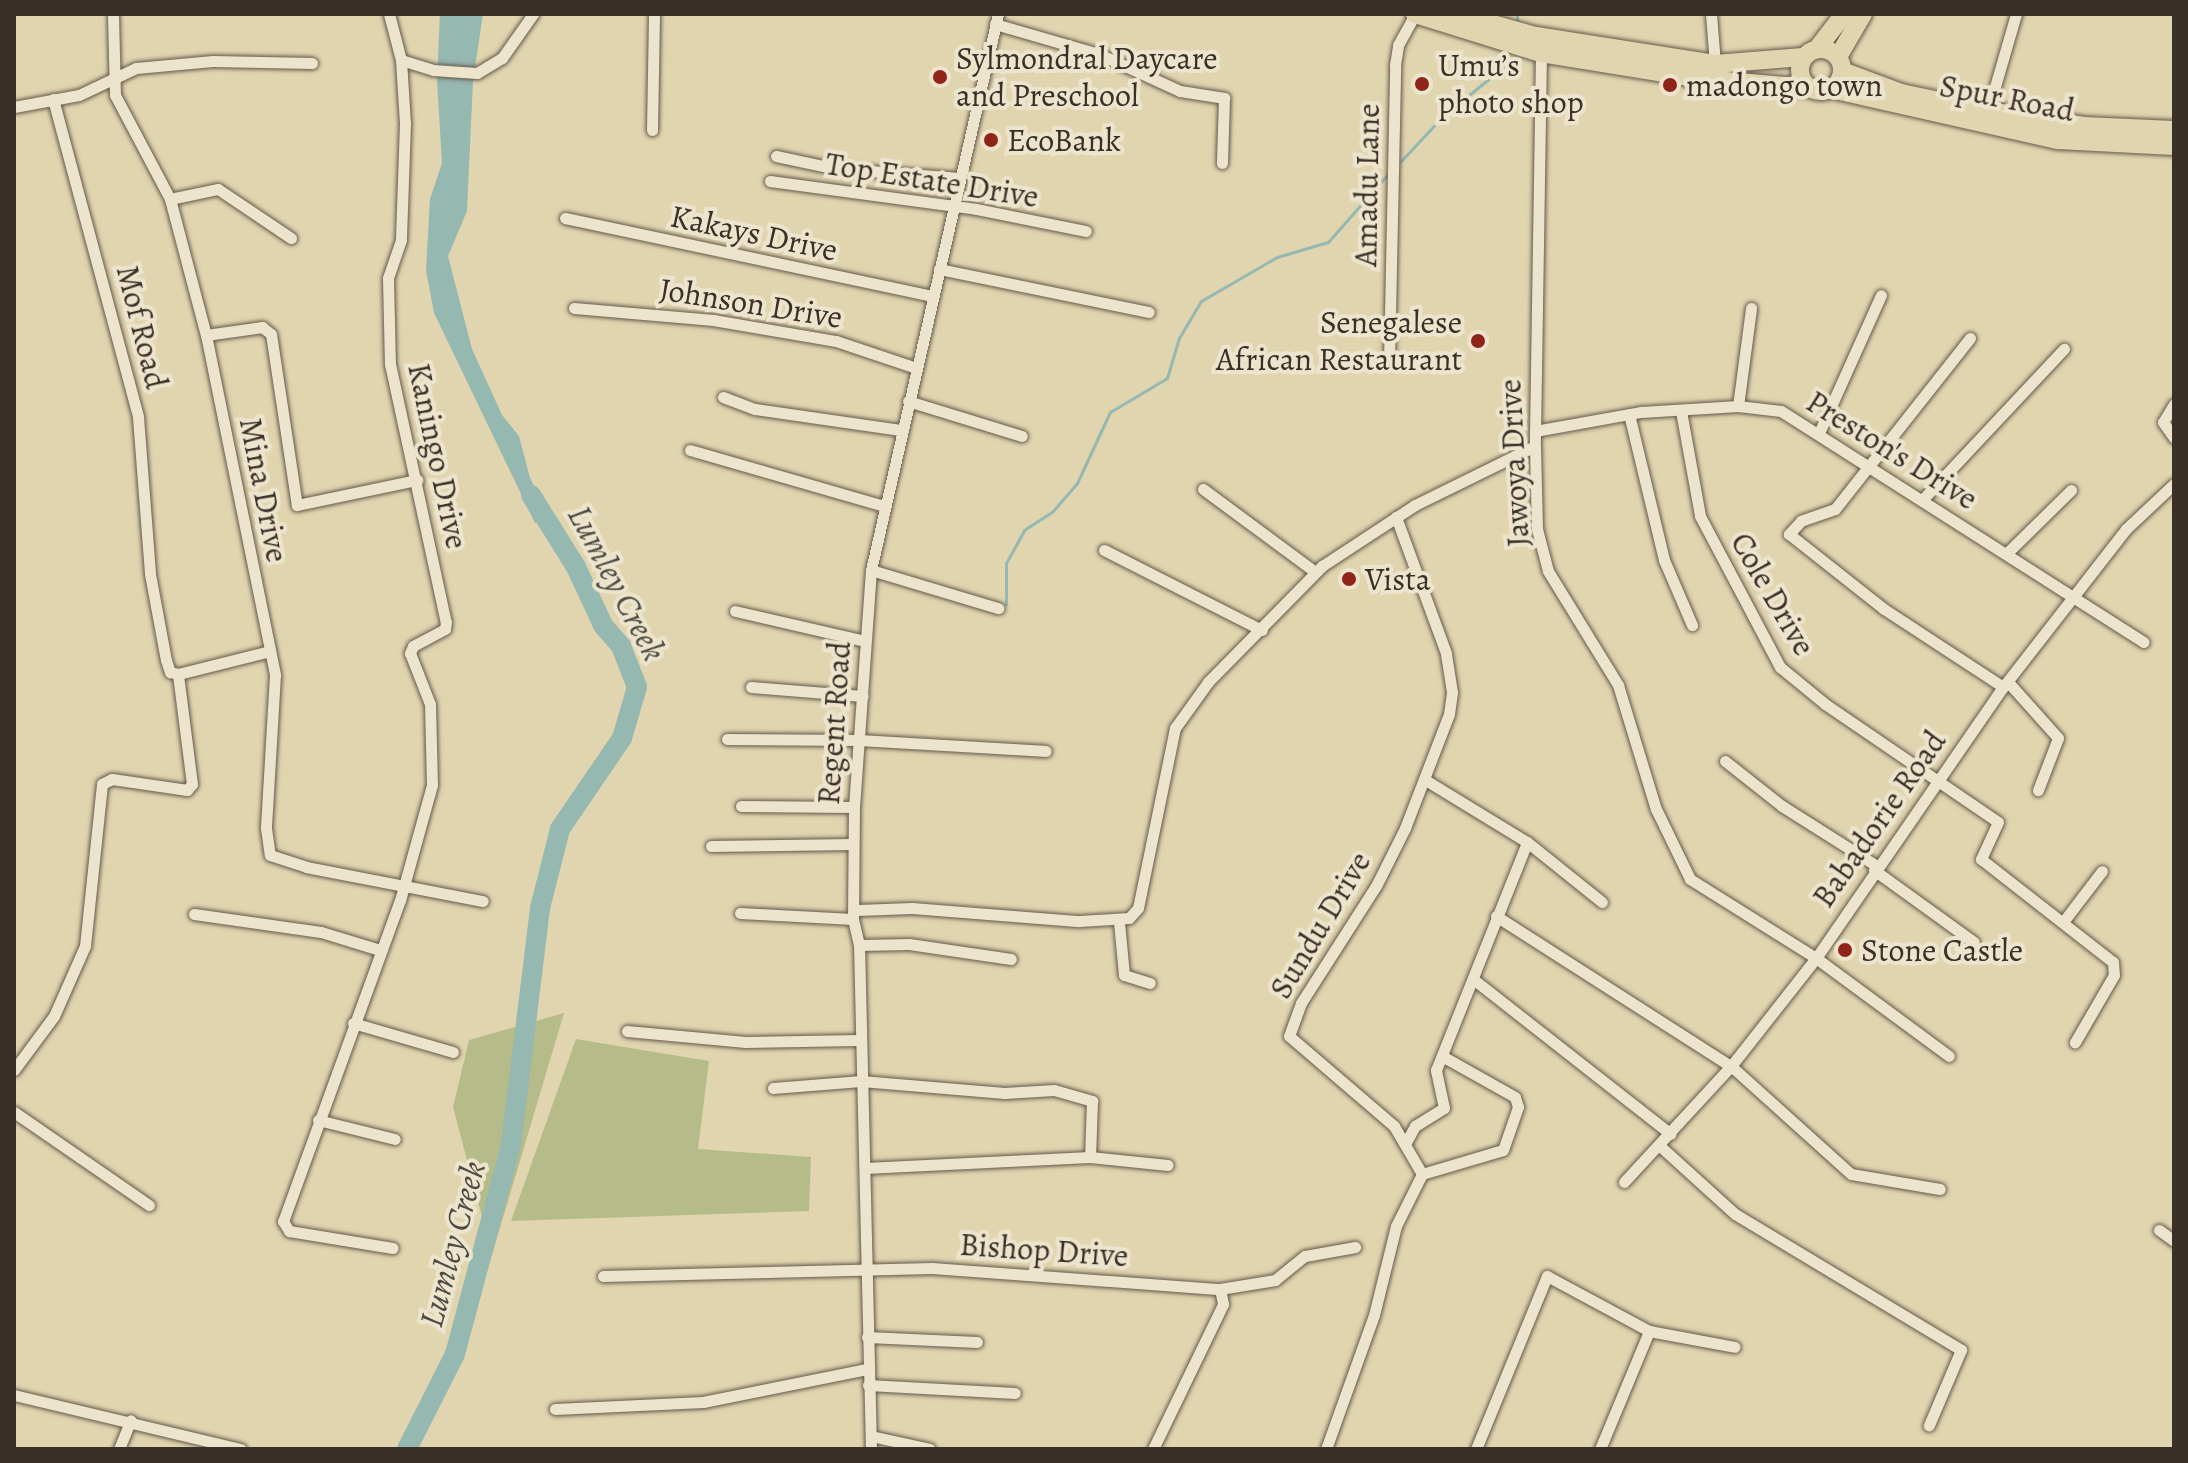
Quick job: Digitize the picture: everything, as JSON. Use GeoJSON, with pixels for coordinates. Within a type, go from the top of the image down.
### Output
{"type":"FeatureCollection","features":[{"type":"Feature","properties":{"kind":"main road","name":"Spur Road"},"geometry":{"type":"LineString","coordinates":[[1415,14],[1541,53],[1702,79],[1831,89],[2058,140],[2174,146]]}},
{"type":"Feature","properties":{"kind":"main road"},"geometry":{"type":"LineString","coordinates":[[1457,14],[1536,36],[1715,64],[1810,53]]}},
{"type":"Feature","properties":{"kind":"main road"},"geometry":{"type":"LineString","coordinates":[[1810,88],[1800,74],[1810,53],[1844,14]]}},
{"type":"Feature","properties":{"kind":"main road"},"geometry":{"type":"LineString","coordinates":[[1831,89],[1863,14]]}},
{"type":"Feature","properties":{"kind":"main road","name":"Spur Road"},"geometry":{"type":"LineString","coordinates":[[1810,53],[1901,93],[2084,126],[2174,130]]}},
{"type":"Feature","properties":{"kind":"street","name":"Mina Drive"},"geometry":{"type":"LineString","coordinates":[[113,14],[113,79],[121,106],[170,199],[206,335],[270,651],[277,701],[266,828],[270,855],[306,867],[403,884]]}},
{"type":"Feature","properties":{"kind":"street","name":"Kaningo Drive"},"geometry":{"type":"LineString","coordinates":[[389,14],[401,60],[405,123],[401,240],[388,278],[390,364],[446,622],[445,629],[413,646],[410,653],[430,704],[432,785],[403,884]]}},
{"type":"Feature","properties":{"kind":"street"},"geometry":{"type":"LineString","coordinates":[[401,60],[433,70],[477,73],[502,58],[533,14]]}},
{"type":"Feature","properties":{"kind":"street"},"geometry":{"type":"LineString","coordinates":[[652,130],[654,14]]}},
{"type":"Feature","properties":{"kind":"street","name":"Amadu Lane"},"geometry":{"type":"LineString","coordinates":[[1389,362],[1395,65],[1398,45],[1415,14]]}},
{"type":"Feature","properties":{"kind":"street"},"geometry":{"type":"LineString","coordinates":[[1711,14],[1715,64]]}},
{"type":"Feature","properties":{"kind":"street","name":"Spur Road"},"geometry":{"type":"LineString","coordinates":[[1988,111],[2016,14]]}},
{"type":"Feature","properties":{"kind":"street"},"geometry":{"type":"LineString","coordinates":[[997,19],[1099,54],[1180,91],[1224,98],[1222,163]]}},
{"type":"Feature","properties":{"kind":"street","name":"Regent Road"},"geometry":{"type":"LineString","coordinates":[[871,1449],[859,945],[853,844],[871,570],[900,430],[997,19]]}},
{"type":"Feature","properties":{"kind":"street","name":"Jawoya Drive"},"geometry":{"type":"LineString","coordinates":[[1541,53],[1535,431],[1537,529],[1548,571],[1618,685],[1656,809],[1677,859],[1696,885],[1816,958],[1897,1022],[1949,1056]]}},
{"type":"Feature","properties":{"kind":"street"},"geometry":{"type":"LineString","coordinates":[[14,107],[79,95],[136,68],[197,62],[312,63]]}},
{"type":"Feature","properties":{"kind":"street","name":"Mof Road"},"geometry":{"type":"LineString","coordinates":[[14,1070],[54,1016],[85,946],[102,784],[112,779],[181,791],[192,784],[178,674],[170,672],[166,660],[150,574],[138,417],[53,99]]}},
{"type":"Feature","properties":{"kind":"street"},"geometry":{"type":"LineString","coordinates":[[776,156],[832,168],[960,178]]}},
{"type":"Feature","properties":{"kind":"street","name":"Top Estate Drive"},"geometry":{"type":"LineString","coordinates":[[770,181],[953,206],[1086,231]]}},
{"type":"Feature","properties":{"kind":"street"},"geometry":{"type":"LineString","coordinates":[[170,199],[218,189],[291,238]]}},
{"type":"Feature","properties":{"kind":"street","name":"Kakays Drive"},"geometry":{"type":"LineString","coordinates":[[565,218],[932,296]]}},
{"type":"Feature","properties":{"kind":"street"},"geometry":{"type":"LineString","coordinates":[[939,269],[1149,312]]}},
{"type":"Feature","properties":{"kind":"street"},"geometry":{"type":"LineString","coordinates":[[1819,433],[1881,295]]}},
{"type":"Feature","properties":{"kind":"street","name":"Johnson Drive"},"geometry":{"type":"LineString","coordinates":[[574,308],[713,320],[836,341],[916,368]]}},
{"type":"Feature","properties":{"kind":"street"},"geometry":{"type":"LineString","coordinates":[[1738,406],[1751,308]]}},
{"type":"Feature","properties":{"kind":"street"},"geometry":{"type":"LineString","coordinates":[[206,335],[262,327],[271,334],[297,505],[417,480]]}},
{"type":"Feature","properties":{"kind":"street"},"geometry":{"type":"LineString","coordinates":[[1970,338],[1835,509],[1801,521],[1789,538],[2006,685],[2058,738],[2038,790]]}},
{"type":"Feature","properties":{"kind":"street"},"geometry":{"type":"LineString","coordinates":[[1923,499],[2064,349]]}},
{"type":"Feature","properties":{"kind":"street"},"geometry":{"type":"LineString","coordinates":[[723,397],[755,409],[900,430]]}},
{"type":"Feature","properties":{"kind":"street"},"geometry":{"type":"LineString","coordinates":[[908,401],[1022,436]]}},
{"type":"Feature","properties":{"kind":"street"},"geometry":{"type":"LineString","coordinates":[[2174,404],[2163,422],[2174,438]]}},
{"type":"Feature","properties":{"kind":"street","name":"Preston's Drive"},"geometry":{"type":"LineString","coordinates":[[1535,431],[1629,414],[1738,406],[1781,411],[2009,551],[2144,642]]}},
{"type":"Feature","properties":{"kind":"street","name":"Cole Drive"},"geometry":{"type":"LineString","coordinates":[[1681,411],[1700,516],[1780,667],[1825,704],[1938,777],[1998,822],[1981,859],[2063,922]]}},
{"type":"Feature","properties":{"kind":"street"},"geometry":{"type":"LineString","coordinates":[[1629,414],[1664,560],[1692,625]]}},
{"type":"Feature","properties":{"kind":"street"},"geometry":{"type":"LineString","coordinates":[[740,913],[855,914],[912,908],[1119,922],[1138,908],[1175,728],[1208,682],[1262,630],[1315,572],[1396,517],[1533,447]]}},
{"type":"Feature","properties":{"kind":"street"},"geometry":{"type":"LineString","coordinates":[[690,450],[884,506]]}},
{"type":"Feature","properties":{"kind":"street","name":"Babadorie Road"},"geometry":{"type":"LineString","coordinates":[[1624,1182],[1661,1147],[1731,1066],[1816,958],[1938,777],[2074,595],[2126,529],[2174,484]]}},
{"type":"Feature","properties":{"kind":"street"},"geometry":{"type":"LineString","coordinates":[[1203,489],[1315,572]]}},
{"type":"Feature","properties":{"kind":"street"},"geometry":{"type":"LineString","coordinates":[[2009,551],[2071,490]]}},
{"type":"Feature","properties":{"kind":"street","name":"Sundu Drive"},"geometry":{"type":"LineString","coordinates":[[1396,517],[1451,680],[1449,714],[1427,781],[1377,884],[1301,1003],[1289,1036],[1361,1093],[1405,1144],[1422,1174]]}},
{"type":"Feature","properties":{"kind":"street"},"geometry":{"type":"LineString","coordinates":[[1104,550],[1262,630]]}},
{"type":"Feature","properties":{"kind":"street"},"geometry":{"type":"LineString","coordinates":[[871,570],[998,608]]}},
{"type":"Feature","properties":{"kind":"street"},"geometry":{"type":"LineString","coordinates":[[735,611],[865,641]]}},
{"type":"Feature","properties":{"kind":"street"},"geometry":{"type":"LineString","coordinates":[[178,674],[270,651]]}},
{"type":"Feature","properties":{"kind":"street"},"geometry":{"type":"LineString","coordinates":[[751,687],[863,696]]}},
{"type":"Feature","properties":{"kind":"street"},"geometry":{"type":"LineString","coordinates":[[727,739],[860,740],[1046,751]]}},
{"type":"Feature","properties":{"kind":"street"},"geometry":{"type":"LineString","coordinates":[[1725,761],[1782,806],[1875,868],[1974,942]]}},
{"type":"Feature","properties":{"kind":"street"},"geometry":{"type":"LineString","coordinates":[[1427,781],[1527,842],[1602,902]]}},
{"type":"Feature","properties":{"kind":"street"},"geometry":{"type":"LineString","coordinates":[[741,806],[854,807]]}},
{"type":"Feature","properties":{"kind":"street"},"geometry":{"type":"LineString","coordinates":[[1405,1144],[1415,1126],[1444,1108],[1435,1075],[1527,842]]}},
{"type":"Feature","properties":{"kind":"street"},"geometry":{"type":"LineString","coordinates":[[711,846],[853,844]]}},
{"type":"Feature","properties":{"kind":"street"},"geometry":{"type":"LineString","coordinates":[[2075,1042],[2116,969],[2063,922],[2102,871]]}},
{"type":"Feature","properties":{"kind":"street"},"geometry":{"type":"LineString","coordinates":[[393,1248],[283,1227],[403,884],[483,901]]}},
{"type":"Feature","properties":{"kind":"street"},"geometry":{"type":"LineString","coordinates":[[194,914],[321,932],[380,950]]}},
{"type":"Feature","properties":{"kind":"street"},"geometry":{"type":"LineString","coordinates":[[1496,916],[1731,1066],[1851,1174],[1940,1189]]}},
{"type":"Feature","properties":{"kind":"street"},"geometry":{"type":"LineString","coordinates":[[1119,922],[1124,975],[1150,983]]}},
{"type":"Feature","properties":{"kind":"street"},"geometry":{"type":"LineString","coordinates":[[859,945],[909,944],[1011,959]]}},
{"type":"Feature","properties":{"kind":"street"},"geometry":{"type":"LineString","coordinates":[[1473,979],[1671,1134]]}},
{"type":"Feature","properties":{"kind":"street"},"geometry":{"type":"LineString","coordinates":[[353,1023],[453,1052]]}},
{"type":"Feature","properties":{"kind":"street"},"geometry":{"type":"LineString","coordinates":[[627,1031],[745,1042],[859,1040]]}},
{"type":"Feature","properties":{"kind":"street"},"geometry":{"type":"LineString","coordinates":[[1326,1449],[1374,1315],[1396,1226],[1422,1174],[1503,1150],[1518,1107],[1515,1097],[1442,1056]]}},
{"type":"Feature","properties":{"kind":"street"},"geometry":{"type":"LineString","coordinates":[[773,1088],[861,1081],[1004,1093],[1054,1090],[1092,1101],[1090,1157]]}},
{"type":"Feature","properties":{"kind":"street"},"geometry":{"type":"LineString","coordinates":[[14,1112],[149,1205]]}},
{"type":"Feature","properties":{"kind":"street"},"geometry":{"type":"LineString","coordinates":[[318,1120],[395,1139]]}},
{"type":"Feature","properties":{"kind":"street"},"geometry":{"type":"LineString","coordinates":[[1661,1147],[1735,1214],[1961,1350],[1929,1425]]}},
{"type":"Feature","properties":{"kind":"street"},"geometry":{"type":"LineString","coordinates":[[865,1168],[1090,1157],[1168,1165]]}},
{"type":"Feature","properties":{"kind":"street"},"geometry":{"type":"LineString","coordinates":[[2159,1230],[2174,1241]]}},
{"type":"Feature","properties":{"kind":"street","name":"Bishop Drive"},"geometry":{"type":"LineString","coordinates":[[603,1276],[866,1273],[932,1268],[1220,1289],[1275,1280],[1305,1256],[1355,1247]]}},
{"type":"Feature","properties":{"kind":"street"},"geometry":{"type":"LineString","coordinates":[[1476,1449],[1547,1276],[1649,1331],[1735,1347]]}},
{"type":"Feature","properties":{"kind":"street"},"geometry":{"type":"LineString","coordinates":[[1153,1449],[1223,1304],[1220,1289]]}},
{"type":"Feature","properties":{"kind":"street"},"geometry":{"type":"LineString","coordinates":[[1600,1449],[1649,1331]]}},
{"type":"Feature","properties":{"kind":"street"},"geometry":{"type":"LineString","coordinates":[[867,1337],[977,1342]]}},
{"type":"Feature","properties":{"kind":"street"},"geometry":{"type":"LineString","coordinates":[[555,1409],[703,1402],[867,1369]]}},
{"type":"Feature","properties":{"kind":"street"},"geometry":{"type":"LineString","coordinates":[[868,1385],[1015,1393]]}},
{"type":"Feature","properties":{"kind":"street"},"geometry":{"type":"LineString","coordinates":[[14,1395],[131,1420],[241,1449]]}},
{"type":"Feature","properties":{"kind":"street"},"geometry":{"type":"LineString","coordinates":[[119,1449],[131,1420]]}},
{"type":"Feature","properties":{"kind":"street"},"geometry":{"type":"LineString","coordinates":[[871,1436],[930,1449]]}},
{"type":"Feature","properties":{"kind":"green space"},"geometry":{"type":"Polygon","coordinates":[[[564,1013],[492,1255],[453,1107],[469,1040],[564,1013]]]}},
{"type":"Feature","properties":{"kind":"green space"},"geometry":{"type":"Polygon","coordinates":[[[576,1039],[709,1061],[698,1149],[811,1157],[809,1211],[511,1221],[576,1039]]]}},
{"type":"Feature","properties":{"kind":"water"},"geometry":{"type":"Polygon","coordinates":[[[440,14],[483,14],[473,81],[467,211],[448,256],[472,349],[502,415],[519,436],[530,478],[551,517],[535,523],[434,313],[426,270],[430,199],[442,163],[437,80],[440,14]]]}},
{"type":"Feature","properties":{"kind":"waterway"},"geometry":{"type":"LineString","coordinates":[[1517,14],[1517,21]]}},
{"type":"Feature","properties":{"kind":"waterway"},"geometry":{"type":"LineString","coordinates":[[1401,161],[1443,116],[1506,65]]}},
{"type":"Feature","properties":{"kind":"waterway"},"geometry":{"type":"LineString","coordinates":[[1006,604],[1006,563],[1024,530],[1052,512],[1077,483],[1110,412],[1167,378],[1179,338],[1201,301],[1277,257],[1328,242],[1387,175]]}},
{"type":"Feature","properties":{"kind":"waterway","name":"Lumley Creek"},"geometry":{"type":"LineString","coordinates":[[407,1449],[455,1354],[511,1145],[540,908],[560,829],[622,738],[637,687],[621,646],[603,625],[576,567],[531,495]]}},
{"type":"Feature","properties":{"kind":"place","name":"Sylmondral Daycare and Preschool"},"geometry":{"type":"Point","coordinates":[940,77]}},
{"type":"Feature","properties":{"kind":"place","name":"Umu’s photo shop"},"geometry":{"type":"Point","coordinates":[1422,84]}},
{"type":"Feature","properties":{"kind":"place","name":"madongo town"},"geometry":{"type":"Point","coordinates":[1670,85]}},
{"type":"Feature","properties":{"kind":"place","name":"EcoBank"},"geometry":{"type":"Point","coordinates":[991,140]}},
{"type":"Feature","properties":{"kind":"place","name":"Senegalese African Restaurant"},"geometry":{"type":"Point","coordinates":[1478,341]}},
{"type":"Feature","properties":{"kind":"place","name":"Vista"},"geometry":{"type":"Point","coordinates":[1349,579]}},
{"type":"Feature","properties":{"kind":"place","name":"Stone Castle"},"geometry":{"type":"Point","coordinates":[1845,950]}}]}
